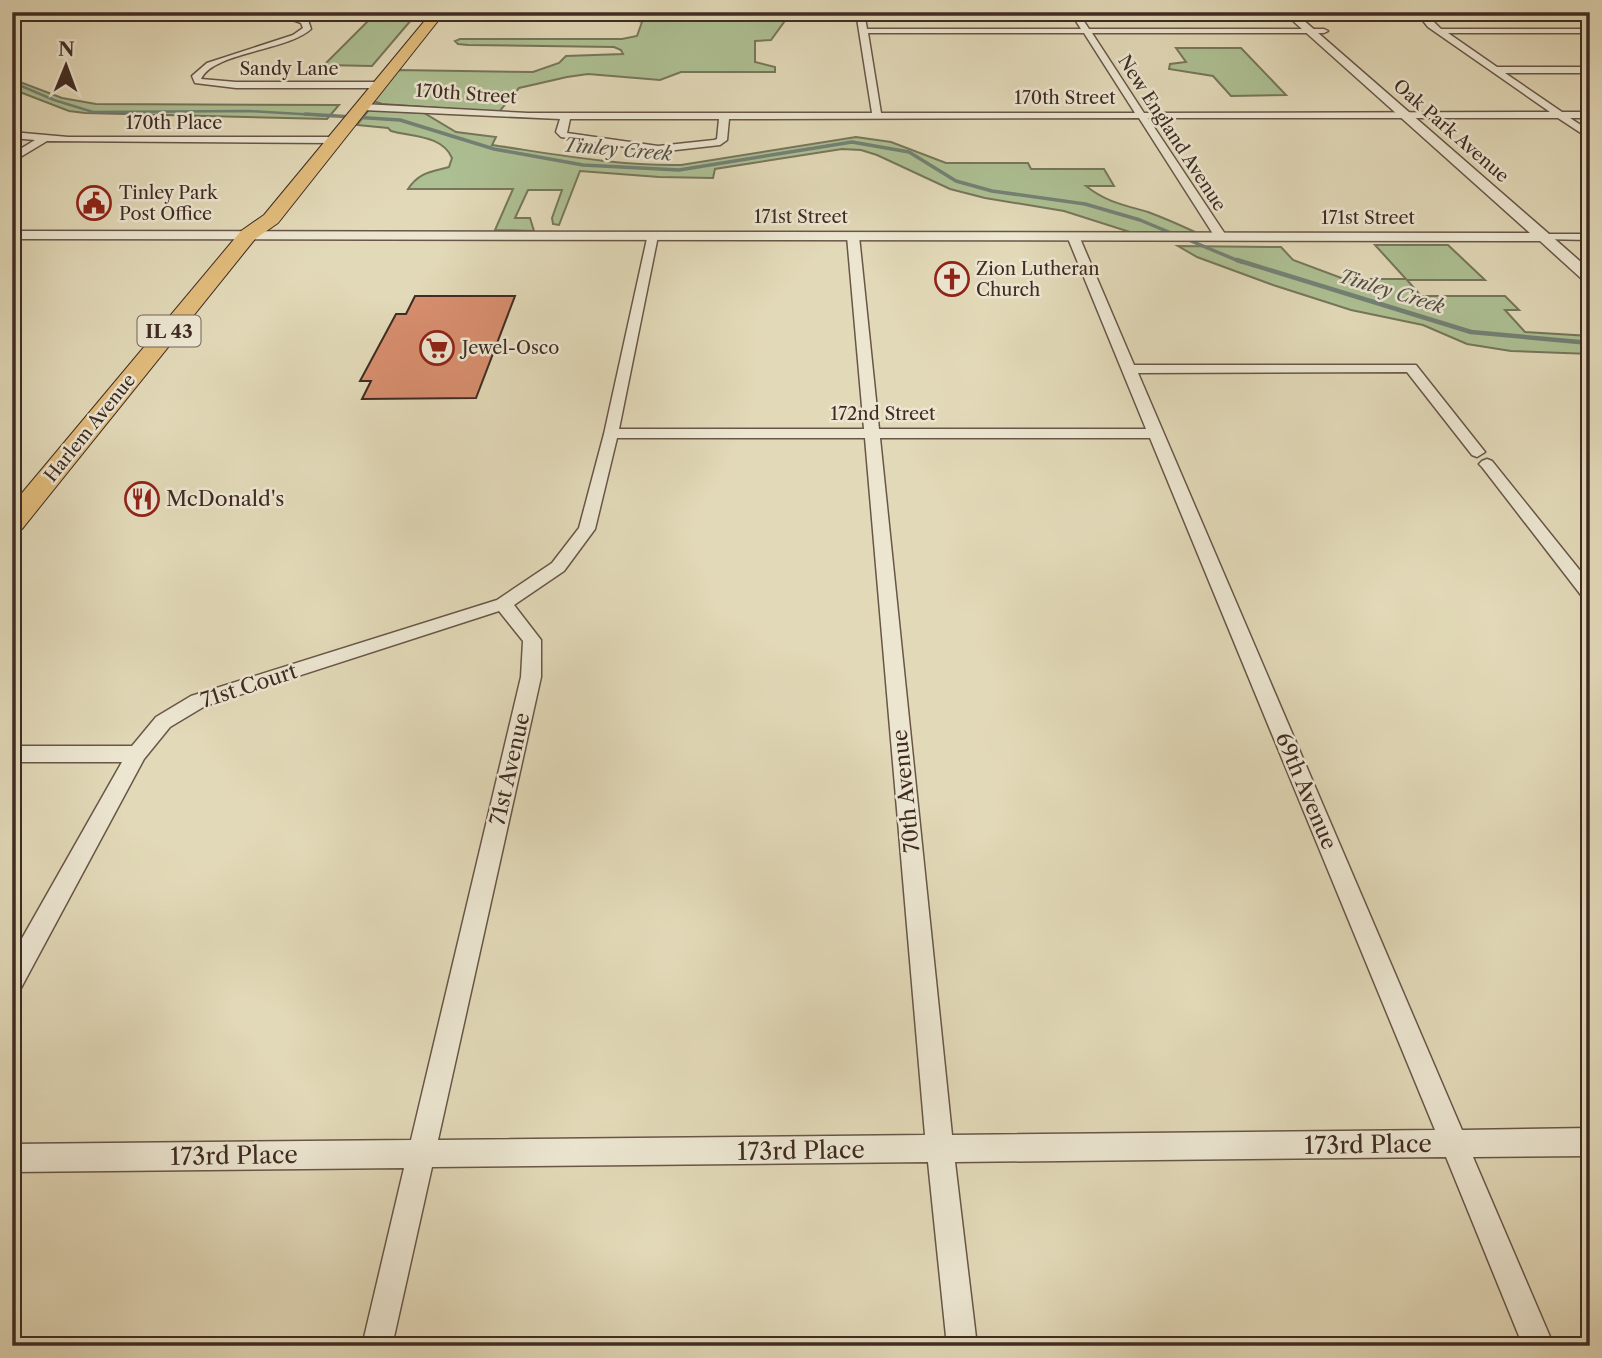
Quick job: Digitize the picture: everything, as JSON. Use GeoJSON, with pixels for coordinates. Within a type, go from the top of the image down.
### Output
{"type":"FeatureCollection","features":[{"type":"Feature","properties":{"kind":"main road","name":"Harlem Avenue"},"geometry":{"type":"LineString","coordinates":[[12,523],[248,235],[271,219],[336,140],[362,85],[424,12]]}},
{"type":"Feature","properties":{"kind":"main road","name":"Harlem Avenue"},"geometry":{"type":"LineString","coordinates":[[248,235],[250,219],[317,140],[380,85],[439,12]]}},
{"type":"Feature","properties":{"kind":"street"},"geometry":{"type":"LineString","coordinates":[[12,19],[39,12]]}},
{"type":"Feature","properties":{"kind":"street"},"geometry":{"type":"LineString","coordinates":[[860,12],[877,116]]}},
{"type":"Feature","properties":{"kind":"street","name":"New England Avenue"},"geometry":{"type":"LineString","coordinates":[[1074,12],[1221,237]]}},
{"type":"Feature","properties":{"kind":"street","name":"Oak Park Avenue"},"geometry":{"type":"LineString","coordinates":[[1288,12],[1590,278]]}},
{"type":"Feature","properties":{"kind":"street"},"geometry":{"type":"LineString","coordinates":[[1420,12],[1440,32],[1590,136]]}},
{"type":"Feature","properties":{"kind":"street","name":"Sandy Lane"},"geometry":{"type":"LineString","coordinates":[[198,80],[196,76],[210,65],[304,33],[307,25],[304,22],[282,13]]}},
{"type":"Feature","properties":{"kind":"street"},"geometry":{"type":"LineString","coordinates":[[863,31],[1324,31]]}},
{"type":"Feature","properties":{"kind":"street"},"geometry":{"type":"LineString","coordinates":[[1440,32],[1590,31]]}},
{"type":"Feature","properties":{"kind":"street"},"geometry":{"type":"LineString","coordinates":[[1495,70],[1590,70]]}},
{"type":"Feature","properties":{"kind":"street","name":"Sandy Lane"},"geometry":{"type":"LineString","coordinates":[[185,83],[198,80],[236,85],[380,85]]}},
{"type":"Feature","properties":{"kind":"street","name":"170th Street"},"geometry":{"type":"LineString","coordinates":[[349,114],[1405,116]]}},
{"type":"Feature","properties":{"kind":"street"},"geometry":{"type":"LineString","coordinates":[[1405,116],[1590,115]]}},
{"type":"Feature","properties":{"kind":"street"},"geometry":{"type":"LineString","coordinates":[[566,116],[561,132],[564,135],[666,149],[722,140],[724,116]]}},
{"type":"Feature","properties":{"kind":"street","name":"170th Place"},"geometry":{"type":"LineString","coordinates":[[12,135],[43,139],[336,140]]}},
{"type":"Feature","properties":{"kind":"street"},"geometry":{"type":"LineString","coordinates":[[12,159],[43,139]]}},
{"type":"Feature","properties":{"kind":"street","name":"171st Street"},"geometry":{"type":"LineString","coordinates":[[12,235],[1590,237]]}},
{"type":"Feature","properties":{"kind":"street"},"geometry":{"type":"LineString","coordinates":[[503,604],[558,567],[587,529],[611,434],[652,236]]}},
{"type":"Feature","properties":{"kind":"street","name":"70th Avenue"},"geometry":{"type":"LineString","coordinates":[[853,236],[940,1149],[962,1346]]}},
{"type":"Feature","properties":{"kind":"street","name":"69th Avenue"},"geometry":{"type":"LineString","coordinates":[[1073,236],[1539,1346]]}},
{"type":"Feature","properties":{"kind":"street"},"geometry":{"type":"LineString","coordinates":[[1127,369],[1411,368],[1590,595]]}},
{"type":"Feature","properties":{"kind":"street","name":"172nd Street"},"geometry":{"type":"LineString","coordinates":[[611,434],[1154,433]]}},
{"type":"Feature","properties":{"kind":"street","name":"71st Court"},"geometry":{"type":"LineString","coordinates":[[12,980],[137,754],[163,722],[198,701],[503,604]]}},
{"type":"Feature","properties":{"kind":"street","name":"71st Avenue"},"geometry":{"type":"LineString","coordinates":[[377,1346],[531,677],[532,640],[503,604]]}},
{"type":"Feature","properties":{"kind":"street"},"geometry":{"type":"LineString","coordinates":[[12,754],[137,754]]}},
{"type":"Feature","properties":{"kind":"street","name":"173rd Place"},"geometry":{"type":"LineString","coordinates":[[12,1158],[1590,1142]]}},
{"type":"Feature","properties":{"kind":"green space"},"geometry":{"type":"Polygon","coordinates":[[[377,12],[418,12],[372,66],[324,65],[377,12]]]}},
{"type":"Feature","properties":{"kind":"green space"},"geometry":{"type":"Polygon","coordinates":[[[753,12],[780,12],[784,22],[771,40],[755,41],[755,62],[775,67],[775,72],[681,72],[660,80],[588,74],[567,77],[519,88],[499,112],[382,104],[373,101],[398,70],[533,72],[559,63],[566,56],[623,54],[614,47],[468,45],[455,41],[460,39],[622,39],[637,36],[642,22],[639,21],[754,15],[753,12]]]}},
{"type":"Feature","properties":{"kind":"green space"},"geometry":{"type":"Polygon","coordinates":[[[1176,48],[1241,48],[1286,95],[1231,96],[1213,76],[1169,69],[1170,64],[1186,62],[1176,48]]]}},
{"type":"Feature","properties":{"kind":"green space"},"geometry":{"type":"Polygon","coordinates":[[[12,79],[62,98],[96,104],[339,105],[327,119],[85,113],[69,111],[12,89],[12,79]]]}},
{"type":"Feature","properties":{"kind":"green space"},"geometry":{"type":"Polygon","coordinates":[[[369,110],[424,113],[456,132],[496,137],[492,145],[634,164],[681,165],[856,137],[891,142],[946,163],[1028,163],[1031,169],[1104,169],[1114,186],[1086,186],[1108,199],[1195,232],[1133,233],[1064,211],[985,198],[950,189],[877,155],[861,150],[842,149],[715,169],[713,178],[580,171],[559,225],[553,224],[552,218],[562,190],[528,190],[515,218],[530,218],[534,231],[495,230],[513,189],[408,189],[421,176],[449,167],[452,158],[441,145],[426,138],[391,131],[388,128],[357,125],[369,110]]]}},
{"type":"Feature","properties":{"kind":"green space"},"geometry":{"type":"Polygon","coordinates":[[[1375,245],[1448,245],[1485,280],[1407,280],[1421,296],[1505,296],[1519,310],[1505,310],[1525,332],[1590,336],[1590,354],[1511,351],[1467,344],[1423,325],[1351,310],[1273,285],[1197,257],[1178,246],[1281,247],[1293,260],[1344,279],[1406,279],[1375,245]]]}},
{"type":"Feature","properties":{"kind":"water"},"geometry":{"type":"Polygon","coordinates":[[[629,12],[754,14],[747,18],[639,21],[624,15],[629,12]]]}},
{"type":"Feature","properties":{"kind":"building","name":"Jewel-Osco"},"geometry":{"type":"Polygon","coordinates":[[[415,296],[515,296],[476,398],[362,399],[371,381],[360,381],[396,314],[406,314],[415,296]]]}},
{"type":"Feature","properties":{"kind":"waterway","name":"Tinley Creek"},"geometry":{"type":"LineString","coordinates":[[12,82],[54,100],[93,112],[249,111],[334,116]]}},
{"type":"Feature","properties":{"kind":"waterway","name":"Tinley Creek"},"geometry":{"type":"LineString","coordinates":[[305,114],[400,120],[494,149],[583,165],[679,170],[852,142],[909,152],[956,181],[992,191],[1085,204],[1140,220],[1171,233]]}},
{"type":"Feature","properties":{"kind":"waterway","name":"Tinley Creek"},"geometry":{"type":"LineString","coordinates":[[1191,241],[1241,262]]}},
{"type":"Feature","properties":{"kind":"waterway","name":"Tinley Creek"},"geometry":{"type":"LineString","coordinates":[[1237,260],[1471,332],[1590,343]]}},
{"type":"Feature","properties":{"kind":"place","name":"Tinley Park Post Office"},"geometry":{"type":"Point","coordinates":[94,203]}},
{"type":"Feature","properties":{"kind":"place","name":"Zion Lutheran Church"},"geometry":{"type":"Point","coordinates":[952,279]}},
{"type":"Feature","properties":{"kind":"place","name":"Jewel-Osco"},"geometry":{"type":"Point","coordinates":[437,348]}},
{"type":"Feature","properties":{"kind":"place","name":"McDonald's"},"geometry":{"type":"Point","coordinates":[142,499]}}]}
